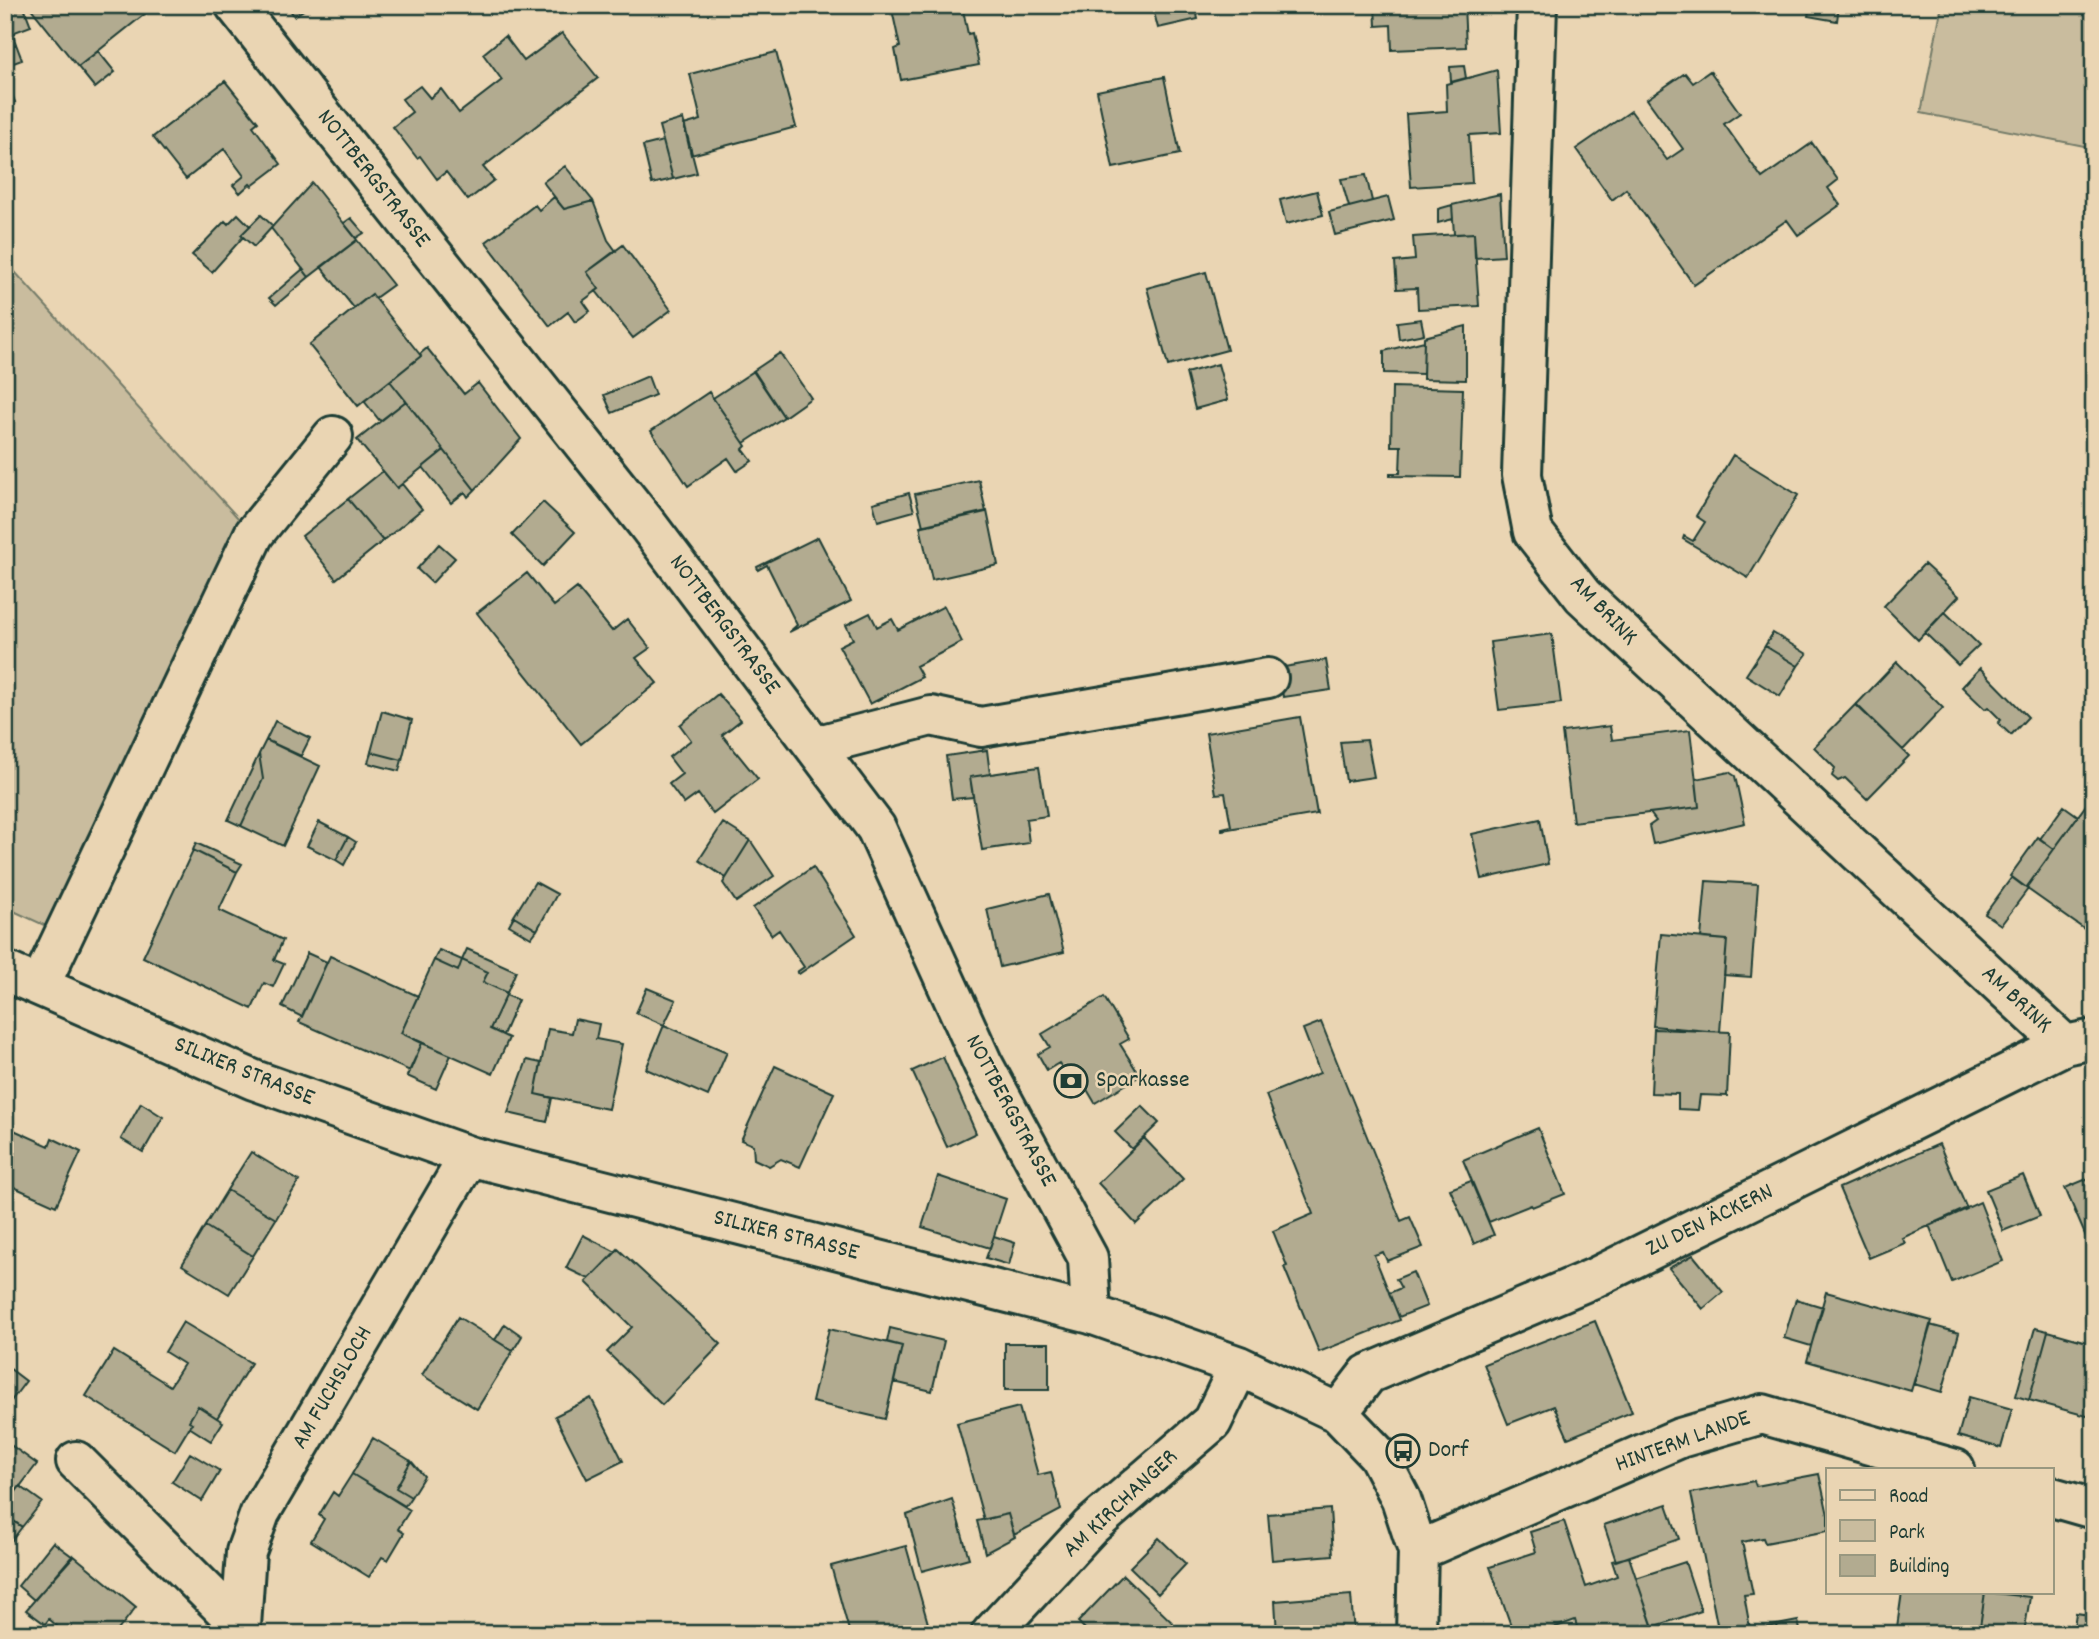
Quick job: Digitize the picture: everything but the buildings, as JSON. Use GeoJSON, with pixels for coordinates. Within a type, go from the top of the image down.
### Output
{"type":"FeatureCollection","features":[{"type":"Feature","properties":{"kind":"street","name":"NOTTBERGSTRASSE"},"geometry":{"type":"LineString","coordinates":[[235,5],[647,524],[876,828],[983,1065],[1088,1258],[1091,1314]]}},
{"type":"Feature","properties":{"kind":"street","name":"AM BRINK"},"geometry":{"type":"LineString","coordinates":[[1537,5],[1522,475],[1533,532],[1583,596],[2079,1042]]}},
{"type":"Feature","properties":{"kind":"street"},"geometry":{"type":"LineString","coordinates":[[22,978],[254,534],[334,436]]}},
{"type":"Feature","properties":{"kind":"street"},"geometry":{"type":"LineString","coordinates":[[815,746],[931,716],[981,727],[1268,678]]}},
{"type":"Feature","properties":{"kind":"street","name":"SILIXER STRASSE"},"geometry":{"type":"LineString","coordinates":[[22,978],[254,1080],[469,1156],[1091,1314],[1238,1366],[1338,1413],[1378,1455],[1401,1499],[1418,1551],[1416,1634]]}},
{"type":"Feature","properties":{"kind":"street","name":"ZU DEN ÄCKERN"},"geometry":{"type":"LineString","coordinates":[[1338,1413],[1368,1374],[1594,1278],[2079,1042]]}},
{"type":"Feature","properties":{"kind":"street","name":"AM FUCHSLOCH"},"geometry":{"type":"LineString","coordinates":[[240,1630],[246,1552],[260,1513],[469,1156]]}},
{"type":"Feature","properties":{"kind":"street","name":"AM KIRCHANGER"},"geometry":{"type":"LineString","coordinates":[[991,1634],[1090,1527],[1212,1422],[1238,1366]]}},
{"type":"Feature","properties":{"kind":"street","name":"HINTERM LANDE"},"geometry":{"type":"LineString","coordinates":[[1418,1551],[1680,1438],[1762,1414],[1951,1468]]}},
{"type":"Feature","properties":{"kind":"street"},"geometry":{"type":"LineString","coordinates":[[76,1461],[240,1630]]}},
{"type":"Feature","properties":{"kind":"street"},"geometry":{"type":"LineString","coordinates":[[2054,1498],[2094,1509]]}},
{"type":"Feature","properties":{"kind":"green space"},"geometry":{"type":"Polygon","coordinates":[[[1942,5],[2094,5],[2094,148],[1921,113],[1942,5]]]}},
{"type":"Feature","properties":{"kind":"green space"},"geometry":{"type":"Polygon","coordinates":[[[5,261],[239,519],[46,926],[5,907],[5,261]]]}},
{"type":"Feature","properties":{"kind":"place","name":"Sparkasse"},"geometry":{"type":"Point","coordinates":[1071,1081]}},
{"type":"Feature","properties":{"kind":"place","name":"Dorf"},"geometry":{"type":"Point","coordinates":[1403,1451]}}]}
